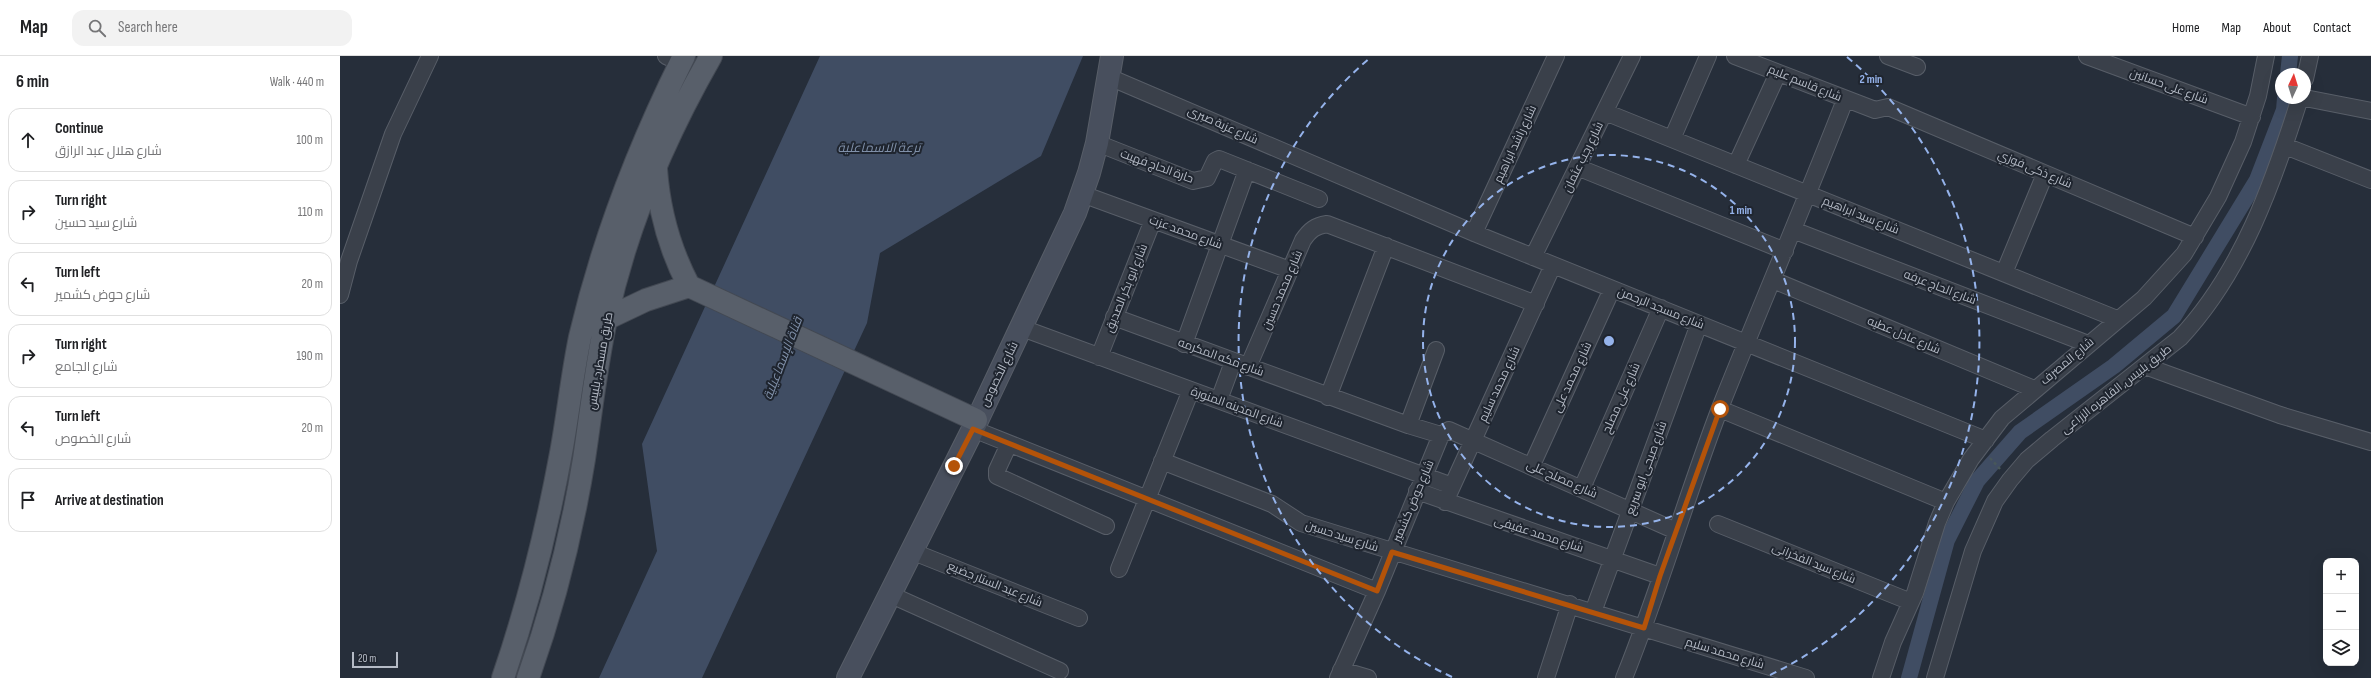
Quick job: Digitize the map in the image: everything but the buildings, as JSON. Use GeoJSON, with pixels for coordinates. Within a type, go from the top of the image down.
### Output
{"type":"FeatureCollection","features":[{"type":"Feature","properties":{"kind":"main road","name":"طريق مسطرد, بلبيس"},"geometry":{"type":"LineString","coordinates":[[528,678],[552,598],[570,529],[584,460],[606,319],[633,226],[656,165],[682,108],[711,56]]}},
{"type":"Feature","properties":{"kind":"main road","name":"طريق مسطرد, بلبيس"},"geometry":{"type":"LineString","coordinates":[[503,678],[528,594],[546,524],[579,345],[597,274],[633,167],[677,58]]}},
{"type":"Feature","properties":{"kind":"main road","name":"شارع الخصوص"},"geometry":{"type":"LineString","coordinates":[[848,678],[975,425],[1061,246],[1082,194],[1097,143],[1111,66]]}},
{"type":"Feature","properties":{"kind":"main road"},"geometry":{"type":"LineString","coordinates":[[656,165],[658,191],[665,228],[677,264],[690,287],[943,404],[975,425]]}},
{"type":"Feature","properties":{"kind":"main road"},"geometry":{"type":"LineString","coordinates":[[606,319],[646,300],[690,287]]}},
{"type":"Feature","properties":{"kind":"street"},"geometry":{"type":"LineString","coordinates":[[340,295],[344,259],[394,134],[430,56]]}},
{"type":"Feature","properties":{"kind":"street","name":"شارع راشد ابراهيم"},"geometry":{"type":"LineString","coordinates":[[1474,233],[1556,56]]}},
{"type":"Feature","properties":{"kind":"street","name":"شارع رجب عثمان"},"geometry":{"type":"LineString","coordinates":[[1533,257],[1632,56]]}},
{"type":"Feature","properties":{"kind":"street"},"geometry":{"type":"LineString","coordinates":[[1672,139],[1708,56]]}},
{"type":"Feature","properties":{"kind":"street","name":"شارع قاسم عليم"},"geometry":{"type":"LineString","coordinates":[[1735,56],[1845,100],[1875,110]]}},
{"type":"Feature","properties":{"kind":"street"},"geometry":{"type":"LineString","coordinates":[[1888,56],[1917,67]]}},
{"type":"Feature","properties":{"kind":"street","name":"شارع على حسانين"},"geometry":{"type":"LineString","coordinates":[[2087,56],[2252,117]]}},
{"type":"Feature","properties":{"kind":"street"},"geometry":{"type":"LineString","coordinates":[[2307,68],[2310,56]]}},
{"type":"Feature","properties":{"kind":"street","name":"شارع المصرف"},"geometry":{"type":"LineString","coordinates":[[1881,678],[1893,642],[1911,602],[1946,502],[1971,459],[1986,447],[2002,418],[2034,389],[2144,298],[2166,276],[2184,254],[2195,237],[2232,168],[2252,117],[2263,57]]}},
{"type":"Feature","properties":{"kind":"street","name":"شارع عزبة صبرى"},"geometry":{"type":"LineString","coordinates":[[1111,66],[1336,175]]}},
{"type":"Feature","properties":{"kind":"street"},"geometry":{"type":"LineString","coordinates":[[1736,165],[1778,73]]}},
{"type":"Feature","properties":{"kind":"street"},"geometry":{"type":"LineString","coordinates":[[2311,99],[2371,111]]}},
{"type":"Feature","properties":{"kind":"street"},"geometry":{"type":"LineString","coordinates":[[1624,678],[1644,628],[1660,576],[1720,409],[1845,100]]}},
{"type":"Feature","properties":{"kind":"street","name":"طريق بلبيس, القاهره الزراعى"},"geometry":{"type":"LineString","coordinates":[[1936,678],[1973,551],[1996,501],[2010,480],[2027,460],[2180,338],[2196,321],[2219,288],[2259,212],[2298,104]]}},
{"type":"Feature","properties":{"kind":"street","name":"شارع ذكى فوزي"},"geometry":{"type":"LineString","coordinates":[[1875,110],[1888,107],[2195,237]]}},
{"type":"Feature","properties":{"kind":"street","name":"شارع سيد ابراهيم"},"geometry":{"type":"LineString","coordinates":[[1605,112],[2117,319]]}},
{"type":"Feature","properties":{"kind":"street","name":"حارة الحاج فهيت"},"geometry":{"type":"LineString","coordinates":[[1097,143],[1193,181],[1207,178],[1216,160],[1247,170],[1319,199]]}},
{"type":"Feature","properties":{"kind":"street"},"geometry":{"type":"LineString","coordinates":[[2284,146],[2371,180]]}},
{"type":"Feature","properties":{"kind":"street"},"geometry":{"type":"LineString","coordinates":[[1577,167],[1785,251]]}},
{"type":"Feature","properties":{"kind":"street"},"geometry":{"type":"LineString","coordinates":[[1184,344],[1247,170]]}},
{"type":"Feature","properties":{"kind":"street"},"geometry":{"type":"LineString","coordinates":[[2004,273],[2045,174]]}},
{"type":"Feature","properties":{"kind":"street","name":"شارع مسجد الرحمن"},"geometry":{"type":"LineString","coordinates":[[1336,175],[1474,233],[1747,343],[1986,447]]}},
{"type":"Feature","properties":{"kind":"street","name":"شارع محمد عزت"},"geometry":{"type":"LineString","coordinates":[[1082,194],[1290,270]]}},
{"type":"Feature","properties":{"kind":"street","name":"شارع ابو بكر الصديق"},"geometry":{"type":"LineString","coordinates":[[1099,357],[1153,220]]}},
{"type":"Feature","properties":{"kind":"street","name":"شارع محمد حسين"},"geometry":{"type":"LineString","coordinates":[[1219,400],[1241,364],[1309,232],[1314,228],[1327,224],[1386,246]]}},
{"type":"Feature","properties":{"kind":"street","name":"شارع الحاج عرفه"},"geometry":{"type":"LineString","coordinates":[[1793,230],[2088,344]]}},
{"type":"Feature","properties":{"kind":"street"},"geometry":{"type":"LineString","coordinates":[[1328,397],[1386,246],[1536,304]]}},
{"type":"Feature","properties":{"kind":"street","name":"شارع محمد سليم"},"geometry":{"type":"LineString","coordinates":[[1445,502],[1553,265]]}},
{"type":"Feature","properties":{"kind":"street","name":"شارع عادل عطيه"},"geometry":{"type":"LineString","coordinates":[[1773,280],[2034,389]]}},
{"type":"Feature","properties":{"kind":"street","name":"شارع محمد على"},"geometry":{"type":"LineString","coordinates":[[1532,465],[1612,289]]}},
{"type":"Feature","properties":{"kind":"street","name":"شارع على مصلح"},"geometry":{"type":"LineString","coordinates":[[1582,488],[1661,308]]}},
{"type":"Feature","properties":{"kind":"street","name":"شارع مكه المكرمه"},"geometry":{"type":"LineString","coordinates":[[1114,318],[1408,425],[1444,432]]}},
{"type":"Feature","properties":{"kind":"street","name":"شارع صبحى ابو سريع"},"geometry":{"type":"LineString","coordinates":[[1593,612],[1699,324]]}},
{"type":"Feature","properties":{"kind":"street","name":"شارع المدينه المنورة"},"geometry":{"type":"LineString","coordinates":[[1022,328],[1452,486]]}},
{"type":"Feature","properties":{"kind":"street"},"geometry":{"type":"LineString","coordinates":[[1408,425],[1436,350]]}},
{"type":"Feature","properties":{"kind":"street"},"geometry":{"type":"LineString","coordinates":[[2145,366],[2280,415],[2371,442]]}},
{"type":"Feature","properties":{"kind":"street"},"geometry":{"type":"LineString","coordinates":[[1119,569],[1191,390]]}},
{"type":"Feature","properties":{"kind":"street"},"geometry":{"type":"LineString","coordinates":[[1720,409],[1946,502]]}},
{"type":"Feature","properties":{"kind":"street"},"geometry":{"type":"LineString","coordinates":[[975,425],[1009,444],[1377,591]]}},
{"type":"Feature","properties":{"kind":"street","name":"شارع مصلح على"},"geometry":{"type":"LineString","coordinates":[[1444,432],[1473,440],[1532,465],[1676,531]]}},
{"type":"Feature","properties":{"kind":"street","name":"شارع حوض كشمير"},"geometry":{"type":"LineString","coordinates":[[1339,674],[1377,591],[1417,491],[1444,432]]}},
{"type":"Feature","properties":{"kind":"street"},"geometry":{"type":"LineString","coordinates":[[1009,444],[997,470],[997,476],[1106,526]]}},
{"type":"Feature","properties":{"kind":"street","name":"شارع سيد حسين"},"geometry":{"type":"LineString","coordinates":[[1162,461],[1272,504],[1301,523],[1392,552],[1570,604],[1644,628]]}},
{"type":"Feature","properties":{"kind":"street","name":"شارع محمد عفيفى"},"geometry":{"type":"LineString","coordinates":[[1417,491],[1445,502],[1613,558],[1660,576]]}},
{"type":"Feature","properties":{"kind":"street","name":"شارع سيد الفخرانى"},"geometry":{"type":"LineString","coordinates":[[1718,524],[1911,602]]}},
{"type":"Feature","properties":{"kind":"street","name":"شارع عبد الستار جضيع"},"geometry":{"type":"LineString","coordinates":[[911,551],[1079,618]]}},
{"type":"Feature","properties":{"kind":"street"},"geometry":{"type":"LineString","coordinates":[[889,594],[1060,671]]}},
{"type":"Feature","properties":{"kind":"street"},"geometry":{"type":"LineString","coordinates":[[1546,678],[1570,604]]}},
{"type":"Feature","properties":{"kind":"street","name":"شارع محمد سليم"},"geometry":{"type":"LineString","coordinates":[[1644,628],[1806,678]]}},
{"type":"Feature","properties":{"kind":"street"},"geometry":{"type":"LineString","coordinates":[[1339,674],[1368,678]]}},
{"type":"Feature","properties":{"kind":"path"},"geometry":{"type":"LineString","coordinates":[[1986,447],[1999,468]]}},
{"type":"Feature","properties":{"kind":"water","name":"ترعة الاسماعلية"},"geometry":{"type":"Polygon","coordinates":[[[820,56],[1083,56],[1041,156],[880,253],[867,323],[702,678],[599,678],[657,551],[642,444],[820,56]]]}},
{"type":"Feature","properties":{"kind":"waterway"},"geometry":{"type":"LineString","coordinates":[[2289,68],[2290,56]]}},
{"type":"Feature","properties":{"kind":"waterway"},"geometry":{"type":"LineString","coordinates":[[1909,678],[1947,540],[1977,481],[2020,432],[2114,366],[2174,316],[2257,180],[2284,110],[2284,104]]}},
{"type":"Feature","properties":{"kind":"route"},"geometry":{"type":"LineString","coordinates":[[954,466],[973,429],[1377,591],[1392,552],[1570,604],[1644,628],[1660,576],[1720,409]]}},
{"type":"Feature","properties":{"kind":"water label","name":"قناة الإسماعيلية"},"geometry":{"type":"Point","coordinates":[782,358]}}]}
